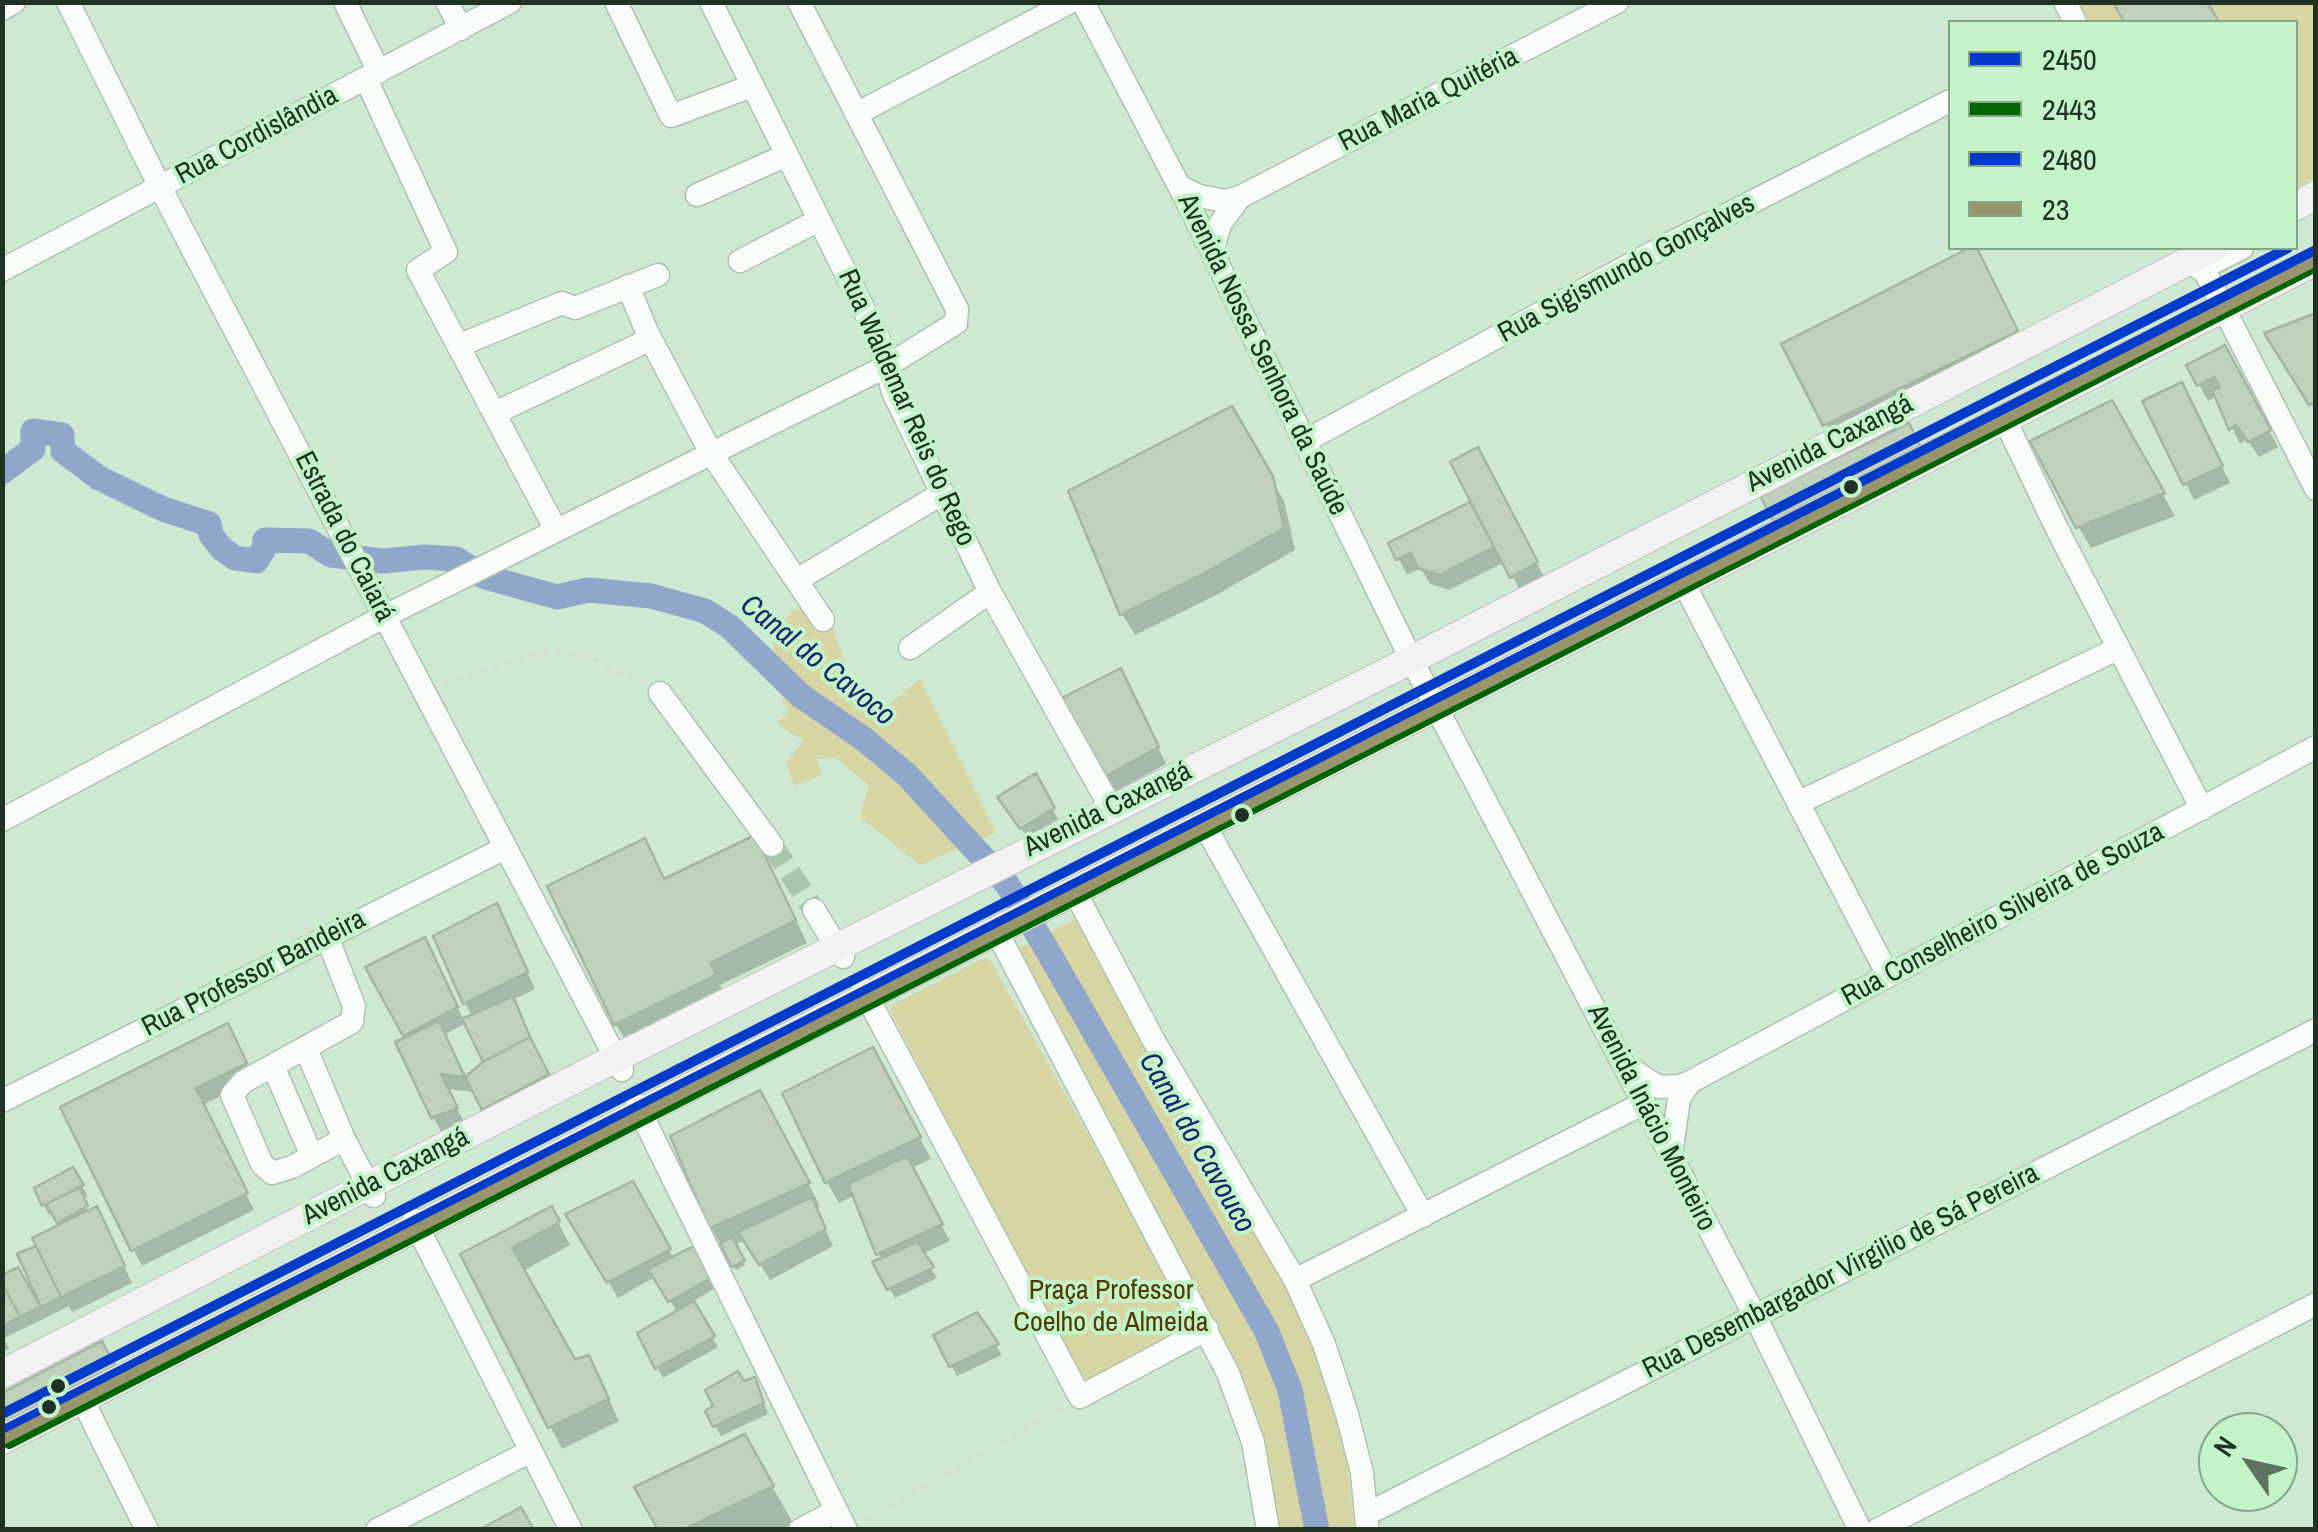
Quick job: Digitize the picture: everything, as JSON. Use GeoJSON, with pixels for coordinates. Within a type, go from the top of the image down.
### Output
{"type":"FeatureCollection","features":[{"type":"Feature","properties":{"kind":"main road","name":"Avenida Caxangá"},"geometry":{"type":"LineString","coordinates":[[2,1374],[1051,845],[1111,808],[1413,663],[2201,255]]}},
{"type":"Feature","properties":{"kind":"main road","name":"Avenida Caxangá"},"geometry":{"type":"LineString","coordinates":[[2,1440],[865,992],[1205,826],[1435,704],[1683,582],[2222,303],[2316,261]]}},
{"type":"Feature","properties":{"kind":"street"},"geometry":{"type":"LineString","coordinates":[[2,9],[14,2]]}},
{"type":"Feature","properties":{"kind":"street","name":"Estrada do Caiará"},"geometry":{"type":"LineString","coordinates":[[68,2],[160,188],[619,1064]]}},
{"type":"Feature","properties":{"kind":"street"},"geometry":{"type":"LineString","coordinates":[[345,2],[446,252],[418,270],[556,530]]}},
{"type":"Feature","properties":{"kind":"street"},"geometry":{"type":"LineString","coordinates":[[447,2],[461,29]]}},
{"type":"Feature","properties":{"kind":"street","name":"Rua Cordislândia"},"geometry":{"type":"LineString","coordinates":[[2,270],[510,2]]}},
{"type":"Feature","properties":{"kind":"street"},"geometry":{"type":"LineString","coordinates":[[616,2],[671,116],[752,86]]}},
{"type":"Feature","properties":{"kind":"street","name":"Rua Waldemar Reis do Rego"},"geometry":{"type":"LineString","coordinates":[[710,2],[880,340],[893,392],[990,592],[1111,808]]}},
{"type":"Feature","properties":{"kind":"street"},"geometry":{"type":"LineString","coordinates":[[2,820],[384,616],[887,366],[956,323],[958,316],[799,2]]}},
{"type":"Feature","properties":{"kind":"street"},"geometry":{"type":"LineString","coordinates":[[856,114],[1070,2]]}},
{"type":"Feature","properties":{"kind":"street","name":"Avenida Nossa Senhora da Saúde"},"geometry":{"type":"LineString","coordinates":[[1083,2],[1179,186],[1435,704]]}},
{"type":"Feature","properties":{"kind":"street","name":"Rua Maria Quitéria"},"geometry":{"type":"LineString","coordinates":[[1240,198],[1618,2]]}},
{"type":"Feature","properties":{"kind":"street","name":"Rua Sigismundo Gonçalves"},"geometry":{"type":"LineString","coordinates":[[1305,441],[1650,254],[1948,102]]}},
{"type":"Feature","properties":{"kind":"street"},"geometry":{"type":"LineString","coordinates":[[698,196],[787,155]]}},
{"type":"Feature","properties":{"kind":"street"},"geometry":{"type":"LineString","coordinates":[[1179,186],[1199,196],[1225,201],[1240,198]]}},
{"type":"Feature","properties":{"kind":"street"},"geometry":{"type":"LineString","coordinates":[[1212,252],[1220,224],[1240,198]]}},
{"type":"Feature","properties":{"kind":"street"},"geometry":{"type":"LineString","coordinates":[[740,262],[819,220]]}},
{"type":"Feature","properties":{"kind":"street"},"geometry":{"type":"LineString","coordinates":[[2230,250],[2201,255],[2316,489]]}},
{"type":"Feature","properties":{"kind":"street"},"geometry":{"type":"LineString","coordinates":[[1367,1522],[1362,1473],[1347,1414],[1324,1344],[1295,1280],[1070,891],[2222,303],[2316,250]]}},
{"type":"Feature","properties":{"kind":"street"},"geometry":{"type":"LineString","coordinates":[[460,345],[562,303],[576,308],[658,275]]}},
{"type":"Feature","properties":{"kind":"street"},"geometry":{"type":"LineString","coordinates":[[628,286],[651,340],[710,453],[822,620]]}},
{"type":"Feature","properties":{"kind":"street"},"geometry":{"type":"LineString","coordinates":[[496,413],[651,340]]}},
{"type":"Feature","properties":{"kind":"street"},"geometry":{"type":"LineString","coordinates":[[2004,418],[2202,809]]}},
{"type":"Feature","properties":{"kind":"street"},"geometry":{"type":"LineString","coordinates":[[797,580],[943,493]]}},
{"type":"Feature","properties":{"kind":"street"},"geometry":{"type":"LineString","coordinates":[[1683,582],[1888,975]]}},
{"type":"Feature","properties":{"kind":"street"},"geometry":{"type":"LineString","coordinates":[[910,648],[990,592]]}},
{"type":"Feature","properties":{"kind":"street"},"geometry":{"type":"LineString","coordinates":[[1798,803],[2118,648]]}},
{"type":"Feature","properties":{"kind":"street"},"geometry":{"type":"LineString","coordinates":[[1051,845],[1413,663]]}},
{"type":"Feature","properties":{"kind":"street"},"geometry":{"type":"LineString","coordinates":[[660,693],[772,845]]}},
{"type":"Feature","properties":{"kind":"street","name":"Avenida Inácio Monteiro"},"geometry":{"type":"LineString","coordinates":[[1435,704],[1754,1316],[1860,1530]]}},
{"type":"Feature","properties":{"kind":"street","name":"Rua Conselheiro Silveira de Souza"},"geometry":{"type":"LineString","coordinates":[[1690,1082],[2316,747]]}},
{"type":"Feature","properties":{"kind":"street"},"geometry":{"type":"LineString","coordinates":[[1205,826],[1423,1216]]}},
{"type":"Feature","properties":{"kind":"street","name":"Rua Professor Bandeira"},"geometry":{"type":"LineString","coordinates":[[2,1101],[505,848]]}},
{"type":"Feature","properties":{"kind":"street"},"geometry":{"type":"LineString","coordinates":[[814,910],[841,952]]}},
{"type":"Feature","properties":{"kind":"street"},"geometry":{"type":"LineString","coordinates":[[998,927],[1116,1163],[1228,1374],[1253,1442],[1268,1530]]}},
{"type":"Feature","properties":{"kind":"street"},"geometry":{"type":"LineString","coordinates":[[326,938],[354,1006],[352,1022],[243,1082],[232,1095],[262,1164],[272,1173],[292,1167],[344,1139]]}},
{"type":"Feature","properties":{"kind":"street"},"geometry":{"type":"LineString","coordinates":[[865,992],[1080,1397],[1206,1329]]}},
{"type":"Feature","properties":{"kind":"street","name":"Rua Desembargador Virgilio de Sá Pereira"},"geometry":{"type":"LineString","coordinates":[[1367,1522],[1754,1316],[2316,1030]]}},
{"type":"Feature","properties":{"kind":"street"},"geometry":{"type":"LineString","coordinates":[[2,1386],[371,1191],[306,1049]]}},
{"type":"Feature","properties":{"kind":"street"},"geometry":{"type":"LineString","coordinates":[[1624,1064],[1659,1086],[1690,1082]]}},
{"type":"Feature","properties":{"kind":"street"},"geometry":{"type":"LineString","coordinates":[[273,1066],[311,1154]]}},
{"type":"Feature","properties":{"kind":"street"},"geometry":{"type":"LineString","coordinates":[[1671,1156],[1679,1099],[1690,1082]]}},
{"type":"Feature","properties":{"kind":"street"},"geometry":{"type":"LineString","coordinates":[[1295,1280],[1644,1103]]}},
{"type":"Feature","properties":{"kind":"street"},"geometry":{"type":"LineString","coordinates":[[639,1109],[849,1520],[800,1530]]}},
{"type":"Feature","properties":{"kind":"street"},"geometry":{"type":"LineString","coordinates":[[2,1431],[416,1223],[571,1530]]}},
{"type":"Feature","properties":{"kind":"street"},"geometry":{"type":"LineString","coordinates":[[1877,1530],[2316,1304]]}},
{"type":"Feature","properties":{"kind":"street"},"geometry":{"type":"LineString","coordinates":[[82,1399],[148,1530]]}},
{"type":"Feature","properties":{"kind":"street"},"geometry":{"type":"LineString","coordinates":[[377,1530],[531,1451]]}},
{"type":"Feature","properties":{"kind":"path"},"geometry":{"type":"LineString","coordinates":[[1914,433],[1942,419]]}},
{"type":"Feature","properties":{"kind":"path"},"geometry":{"type":"LineString","coordinates":[[422,689],[551,650],[591,658],[660,693]]}},
{"type":"Feature","properties":{"kind":"path"},"geometry":{"type":"LineString","coordinates":[[849,1520],[1080,1397]]}},
{"type":"Feature","properties":{"kind":"green space"},"geometry":{"type":"Polygon","coordinates":[[[2074,3],[2315,3],[2315,177],[2298,187],[2298,20],[2083,20],[2074,3]]]}},
{"type":"Feature","properties":{"kind":"green space"},"geometry":{"type":"Polygon","coordinates":[[[794,609],[819,611],[831,625],[853,682],[881,711],[920,679],[996,833],[920,865],[860,817],[869,785],[836,758],[816,759],[822,775],[794,786],[786,762],[804,741],[776,723],[789,712],[774,681],[773,635],[794,609]]]}},
{"type":"Feature","properties":{"kind":"green space"},"geometry":{"type":"Polygon","coordinates":[[[1081,916],[1300,1305],[1343,1433],[1355,1529],[1274,1529],[1257,1437],[1012,951],[1081,916]]]}},
{"type":"Feature","properties":{"kind":"green space","name":"Praça Professor Coelho de Almeida"},"geometry":{"type":"Polygon","coordinates":[[[985,958],[990,960],[1195,1326],[1088,1381],[1074,1367],[891,1012],[892,1005],[985,958]]]}},
{"type":"Feature","properties":{"kind":"building"},"geometry":{"type":"Polygon","coordinates":[[[2113,2],[2207,2],[2218,20],[2123,20],[2113,2]]]}},
{"type":"Feature","properties":{"kind":"building"},"geometry":{"type":"Polygon","coordinates":[[[1965,250],[1978,250],[2018,331],[1823,426],[1781,344],[1965,250]]]}},
{"type":"Feature","properties":{"kind":"building"},"geometry":{"type":"Polygon","coordinates":[[[2316,313],[2316,403],[2309,405],[2264,333],[2316,313]]]}},
{"type":"Feature","properties":{"kind":"building"},"geometry":{"type":"Polygon","coordinates":[[[2225,345],[2271,430],[2248,442],[2236,425],[2229,430],[2212,390],[2220,387],[2214,377],[2197,386],[2186,365],[2225,345]]]}},
{"type":"Feature","properties":{"kind":"building"},"geometry":{"type":"Polygon","coordinates":[[[2182,382],[2223,466],[2183,485],[2142,401],[2182,382]]]}},
{"type":"Feature","properties":{"kind":"building"},"geometry":{"type":"Polygon","coordinates":[[[2112,400],[2165,493],[2076,528],[2030,441],[2112,400]]]}},
{"type":"Feature","properties":{"kind":"building"},"geometry":{"type":"Polygon","coordinates":[[[1232,406],[1273,476],[1284,528],[1120,615],[1068,491],[1232,406]]]}},
{"type":"Feature","properties":{"kind":"building"},"geometry":{"type":"Polygon","coordinates":[[[1909,423],[1921,448],[1773,521],[1760,495],[1909,423]]]}},
{"type":"Feature","properties":{"kind":"building"},"geometry":{"type":"Polygon","coordinates":[[[1478,447],[1538,562],[1510,578],[1450,462],[1478,447]]]}},
{"type":"Feature","properties":{"kind":"building"},"geometry":{"type":"Polygon","coordinates":[[[1470,502],[1494,547],[1439,575],[1418,568],[1411,553],[1396,560],[1388,543],[1470,502]]]}},
{"type":"Feature","properties":{"kind":"building"},"geometry":{"type":"Polygon","coordinates":[[[1121,668],[1159,747],[1102,778],[1058,700],[1121,668]]]}},
{"type":"Feature","properties":{"kind":"building"},"geometry":{"type":"Polygon","coordinates":[[[1036,773],[1055,808],[1020,829],[997,797],[1036,773]]]}},
{"type":"Feature","properties":{"kind":"building"},"geometry":{"type":"Polygon","coordinates":[[[755,835],[796,920],[710,963],[716,975],[614,1025],[547,886],[645,838],[664,879],[755,835]]]}},
{"type":"Feature","properties":{"kind":"building"},"geometry":{"type":"Polygon","coordinates":[[[497,903],[528,972],[463,1004],[433,936],[497,903]]]}},
{"type":"Feature","properties":{"kind":"building"},"geometry":{"type":"Polygon","coordinates":[[[425,937],[458,1007],[403,1036],[365,967],[425,937]]]}},
{"type":"Feature","properties":{"kind":"building"},"geometry":{"type":"Polygon","coordinates":[[[513,996],[530,1037],[483,1062],[462,1019],[513,996]]]}},
{"type":"Feature","properties":{"kind":"building"},"geometry":{"type":"Polygon","coordinates":[[[439,1021],[465,1077],[441,1074],[458,1108],[431,1118],[395,1042],[439,1021]]]}},
{"type":"Feature","properties":{"kind":"building"},"geometry":{"type":"Polygon","coordinates":[[[228,1023],[247,1063],[196,1088],[248,1193],[131,1251],[60,1107],[228,1023]]]}},
{"type":"Feature","properties":{"kind":"building"},"geometry":{"type":"Polygon","coordinates":[[[530,1037],[549,1074],[482,1110],[465,1077],[483,1062],[530,1037]]]}},
{"type":"Feature","properties":{"kind":"building"},"geometry":{"type":"Polygon","coordinates":[[[873,1047],[921,1137],[825,1183],[782,1093],[873,1047]]]}},
{"type":"Feature","properties":{"kind":"building"},"geometry":{"type":"Polygon","coordinates":[[[760,1090],[810,1183],[709,1229],[670,1136],[760,1090]]]}},
{"type":"Feature","properties":{"kind":"building"},"geometry":{"type":"Polygon","coordinates":[[[907,1156],[943,1224],[876,1255],[848,1184],[907,1156]]]}},
{"type":"Feature","properties":{"kind":"building"},"geometry":{"type":"Polygon","coordinates":[[[73,1167],[84,1185],[42,1206],[34,1188],[73,1167]]]}},
{"type":"Feature","properties":{"kind":"building"},"geometry":{"type":"Polygon","coordinates":[[[633,1181],[671,1249],[607,1283],[565,1214],[633,1181]]]}},
{"type":"Feature","properties":{"kind":"building"},"geometry":{"type":"Polygon","coordinates":[[[79,1187],[88,1206],[57,1223],[46,1204],[79,1187]]]}},
{"type":"Feature","properties":{"kind":"building"},"geometry":{"type":"Polygon","coordinates":[[[812,1197],[826,1229],[759,1265],[738,1232],[812,1197]]]}},
{"type":"Feature","properties":{"kind":"building"},"geometry":{"type":"Polygon","coordinates":[[[97,1206],[125,1266],[61,1297],[32,1238],[97,1206]]]}},
{"type":"Feature","properties":{"kind":"building"},"geometry":{"type":"Polygon","coordinates":[[[552,1206],[560,1222],[512,1248],[575,1359],[589,1355],[609,1399],[548,1428],[460,1254],[552,1206]]]}},
{"type":"Feature","properties":{"kind":"building"},"geometry":{"type":"Polygon","coordinates":[[[732,1237],[745,1260],[732,1267],[720,1244],[732,1237]]]}},
{"type":"Feature","properties":{"kind":"building"},"geometry":{"type":"Polygon","coordinates":[[[917,1242],[934,1267],[887,1290],[872,1262],[917,1242]]]}},
{"type":"Feature","properties":{"kind":"building"},"geometry":{"type":"Polygon","coordinates":[[[36,1246],[61,1297],[41,1307],[17,1254],[36,1246]]]}},
{"type":"Feature","properties":{"kind":"building"},"geometry":{"type":"Polygon","coordinates":[[[694,1246],[711,1278],[668,1302],[648,1269],[694,1246]]]}},
{"type":"Feature","properties":{"kind":"building"},"geometry":{"type":"Polygon","coordinates":[[[18,1267],[41,1307],[20,1317],[2,1283],[2,1275],[18,1267]]]}},
{"type":"Feature","properties":{"kind":"building"},"geometry":{"type":"Polygon","coordinates":[[[2,1283],[20,1317],[2,1326],[2,1283]]]}},
{"type":"Feature","properties":{"kind":"building"},"geometry":{"type":"Polygon","coordinates":[[[694,1301],[715,1336],[655,1369],[637,1333],[694,1301]]]}},
{"type":"Feature","properties":{"kind":"building"},"geometry":{"type":"Polygon","coordinates":[[[977,1312],[999,1344],[949,1367],[933,1335],[977,1312]]]}},
{"type":"Feature","properties":{"kind":"building"},"geometry":{"type":"Polygon","coordinates":[[[102,1341],[115,1366],[2,1424],[2,1393],[102,1341]]]}},
{"type":"Feature","properties":{"kind":"building"},"geometry":{"type":"Polygon","coordinates":[[[738,1371],[744,1381],[755,1377],[764,1403],[713,1427],[705,1411],[713,1406],[705,1390],[738,1371]]]}},
{"type":"Feature","properties":{"kind":"building"},"geometry":{"type":"Polygon","coordinates":[[[745,1434],[774,1486],[683,1530],[658,1530],[634,1487],[745,1434]]]}},
{"type":"Feature","properties":{"kind":"building"},"geometry":{"type":"Polygon","coordinates":[[[521,1507],[534,1530],[479,1530],[521,1507]]]}},
{"type":"Feature","properties":{"kind":"waterway","name":"Canal do Cavoco"},"geometry":{"type":"LineString","coordinates":[[2,472],[33,449],[33,431],[62,435],[63,451],[99,478],[163,509],[209,524],[211,535],[235,558],[256,561],[265,540],[309,541],[331,555],[383,561],[456,559],[485,577],[557,597],[588,590],[651,596],[705,611],[729,626],[800,695],[907,775],[1007,884],[1266,1330],[1290,1390],[1317,1530]]}},
{"type":"Feature","properties":{"kind":"tunnel"},"geometry":{"type":"LineString","coordinates":[[772,845],[814,910]]}},
{"type":"Feature","properties":{"kind":"transit line","name":"2480"},"geometry":{"type":"LineString","coordinates":[[2,1414],[2284,250]]}},
{"type":"Feature","properties":{"kind":"transit line","name":"2450"},"geometry":{"type":"LineString","coordinates":[[2,1431],[2316,250]]}},
{"type":"Feature","properties":{"kind":"transit line","name":"23"},"geometry":{"type":"LineString","coordinates":[[2,1440],[2316,261]]}},
{"type":"Feature","properties":{"kind":"transit line","name":"2443"},"geometry":{"type":"LineString","coordinates":[[9,1444],[2316,267]]}},
{"type":"Feature","properties":{"kind":"water label","name":"Canal do Cavouco"},"geometry":{"type":"Point","coordinates":[1196,1143]}}]}
